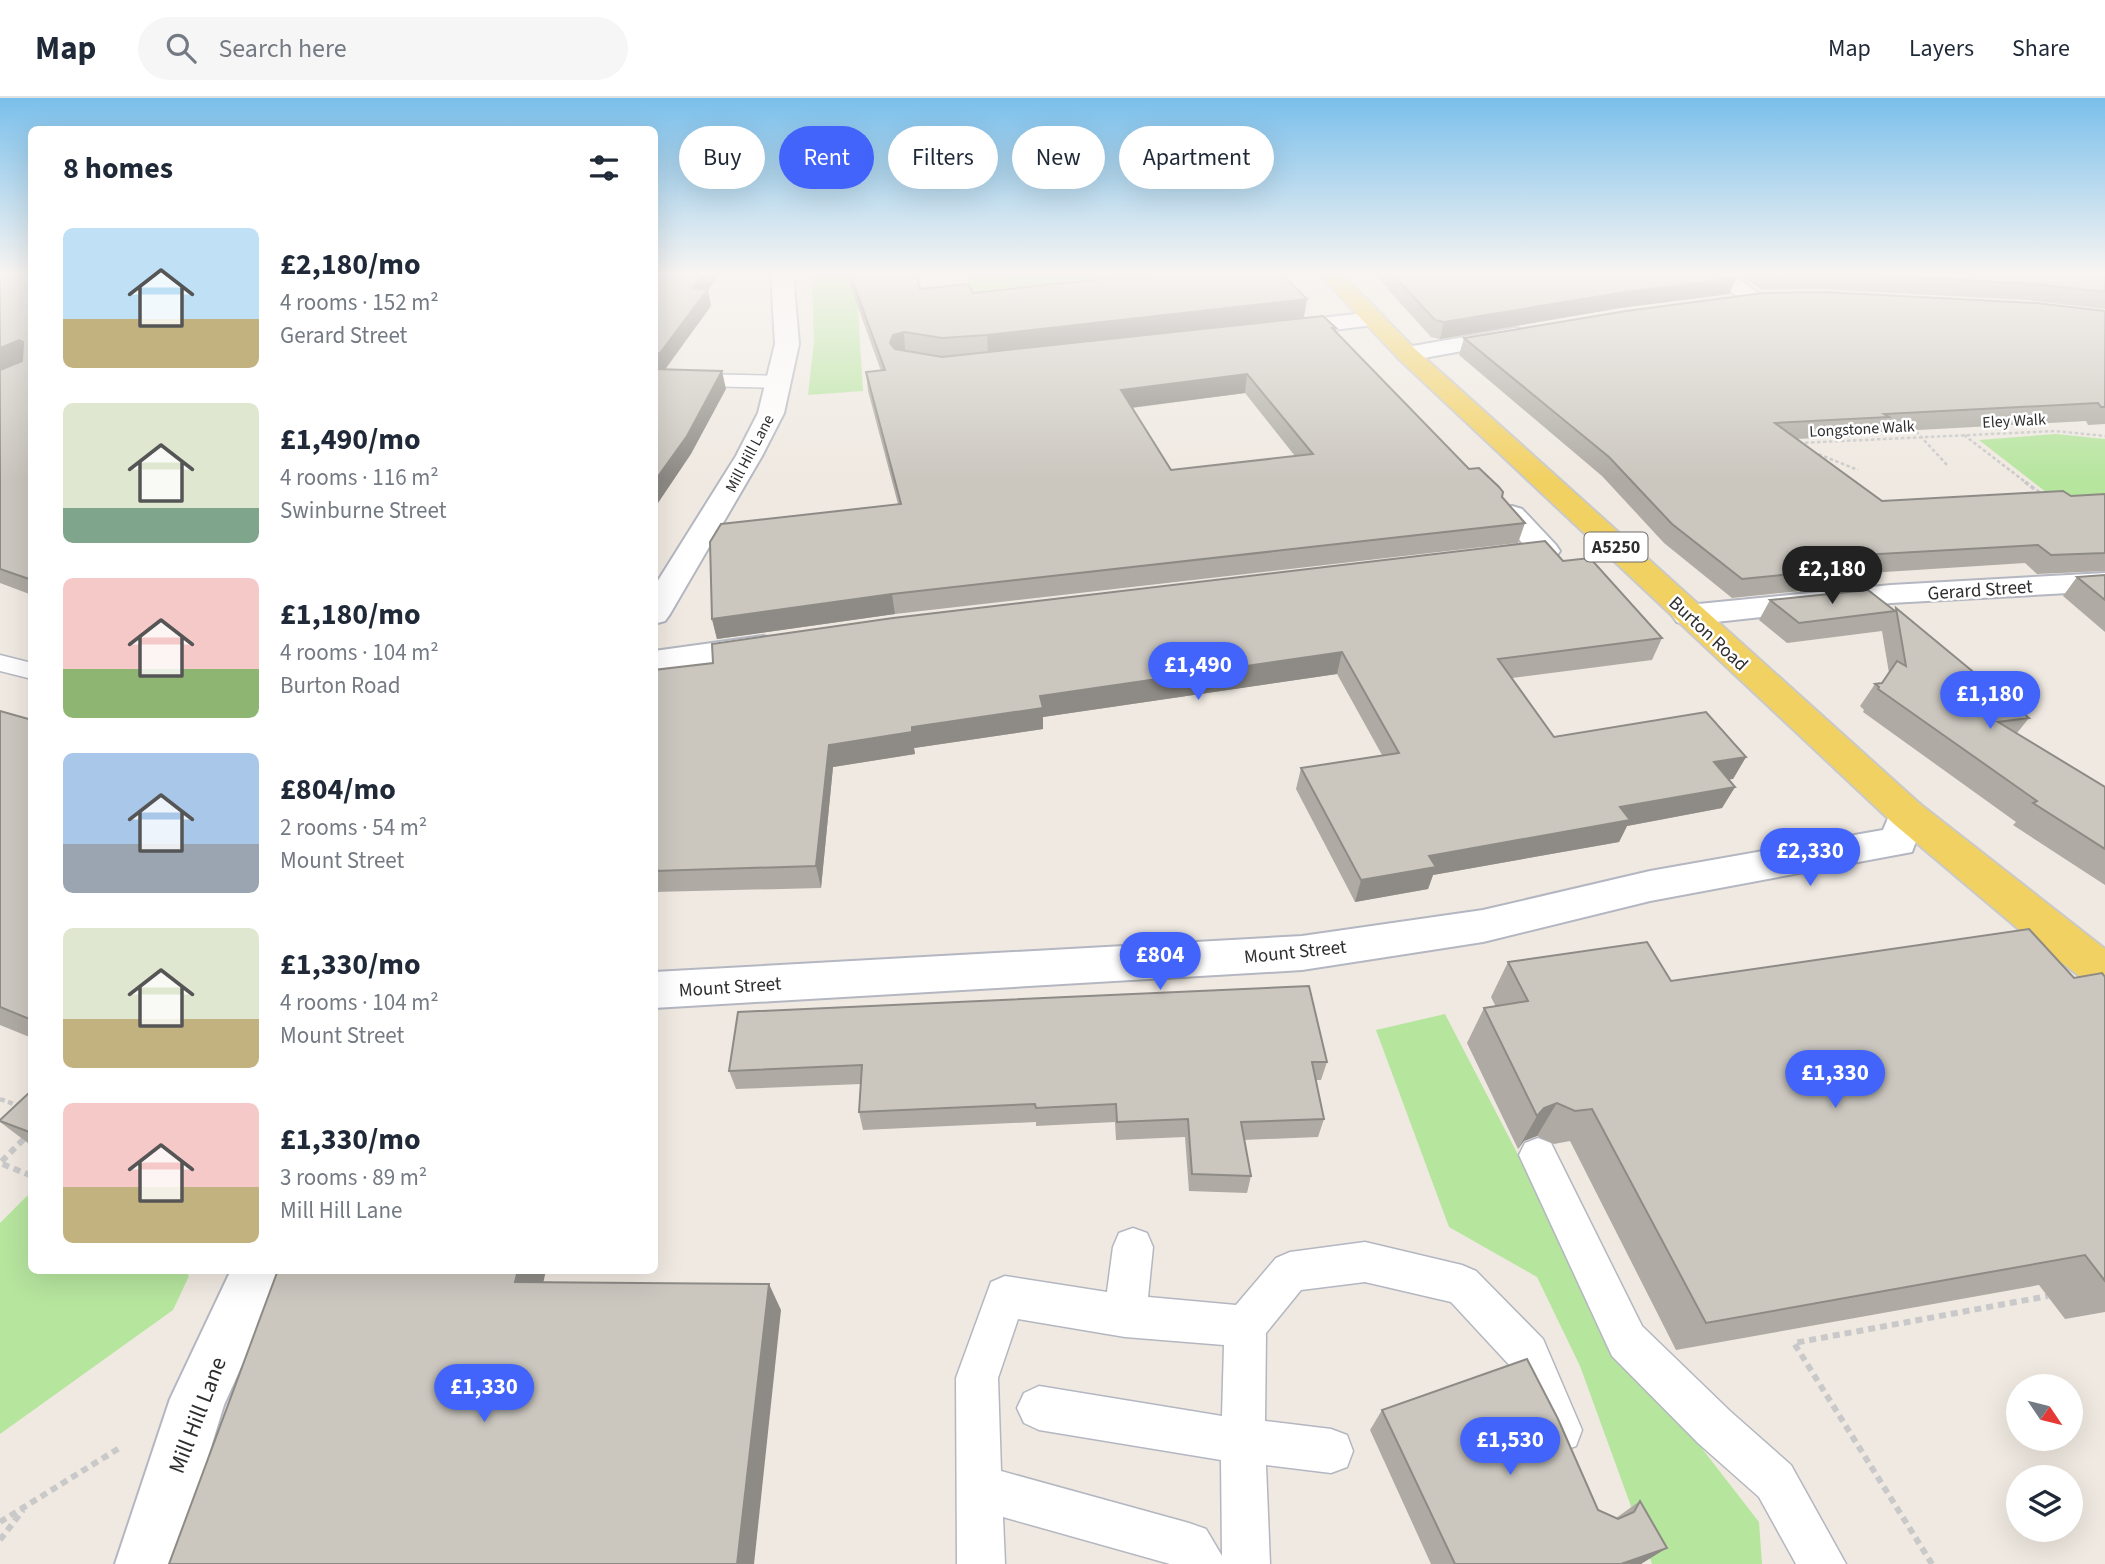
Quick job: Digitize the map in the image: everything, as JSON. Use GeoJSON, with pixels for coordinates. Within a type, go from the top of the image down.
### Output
{"type":"FeatureCollection","features":[{"type":"Feature","properties":{"kind":"main road","name":"Burton Road"},"geometry":{"type":"LineString","coordinates":[[1396,342],[1688,615],[1907,814],[2049,930],[2105,972]]}},
{"type":"Feature","properties":{"kind":"street","name":"Mill Hill Lane"},"geometry":{"type":"LineString","coordinates":[[658,607],[749,456],[771,413],[787,342]]}},
{"type":"Feature","properties":{"kind":"street"},"geometry":{"type":"LineString","coordinates":[[1407,354],[1475,342]]}},
{"type":"Feature","properties":{"kind":"street"},"geometry":{"type":"LineString","coordinates":[[1480,557],[1545,551],[1512,515]]}},
{"type":"Feature","properties":{"kind":"street","name":"Gerard Street"},"geometry":{"type":"LineString","coordinates":[[1688,615],[1891,594],[2105,582]]}},
{"type":"Feature","properties":{"kind":"street"},"geometry":{"type":"LineString","coordinates":[[658,661],[788,642]]}},
{"type":"Feature","properties":{"kind":"street","name":"Mount Street"},"geometry":{"type":"LineString","coordinates":[[658,990],[1302,953],[1483,926],[1650,886],[1898,842],[1907,814]]}},
{"type":"Feature","properties":{"kind":"street","name":"Mill Hill Lane"},"geometry":{"type":"LineString","coordinates":[[145,1564],[198,1399],[257,1274]]}},
{"type":"Feature","properties":{"kind":"lane"},"geometry":{"type":"LineString","coordinates":[[658,379],[780,382]]}},
{"type":"Feature","properties":{"kind":"lane"},"geometry":{"type":"LineString","coordinates":[[0,663],[28,670]]}},
{"type":"Feature","properties":{"kind":"lane"},"geometry":{"type":"LineString","coordinates":[[1538,1154],[1627,1341],[1714,1427],[1775,1481],[1822,1564]]}},
{"type":"Feature","properties":{"kind":"lane"},"geometry":{"type":"LineString","coordinates":[[1125,1316],[1133,1247]]}},
{"type":"Feature","properties":{"kind":"lane"},"geometry":{"type":"LineString","coordinates":[[1246,1564],[1243,1440],[1245,1326],[1290,1272],[1365,1262],[1462,1285],[1528,1354],[1574,1462]]}},
{"type":"Feature","properties":{"kind":"lane"},"geometry":{"type":"LineString","coordinates":[[981,1564],[977,1378],[1005,1296],[1125,1316],[1245,1326]]}},
{"type":"Feature","properties":{"kind":"lane"},"geometry":{"type":"LineString","coordinates":[[1039,1408],[1331,1451]]}},
{"type":"Feature","properties":{"kind":"lane"},"geometry":{"type":"LineString","coordinates":[[979,1488],[1189,1546],[1202,1564]]}},
{"type":"Feature","properties":{"kind":"path","name":"Longstone Walk"},"geometry":{"type":"LineString","coordinates":[[1904,420],[1924,437]]}},
{"type":"Feature","properties":{"kind":"path","name":"Eley Walk"},"geometry":{"type":"LineString","coordinates":[[1924,437],[2055,430],[2105,436]]}},
{"type":"Feature","properties":{"kind":"path"},"geometry":{"type":"LineString","coordinates":[[1963,435],[2050,501]]}},
{"type":"Feature","properties":{"kind":"path","name":"Longstone Walk"},"geometry":{"type":"LineString","coordinates":[[1858,470],[1793,444],[1924,437]]}},
{"type":"Feature","properties":{"kind":"path"},"geometry":{"type":"LineString","coordinates":[[1924,437],[1948,467]]}},
{"type":"Feature","properties":{"kind":"path"},"geometry":{"type":"LineString","coordinates":[[0,1099],[28,1109]]}},
{"type":"Feature","properties":{"kind":"path"},"geometry":{"type":"LineString","coordinates":[[28,1135],[0,1163],[28,1174]]}},
{"type":"Feature","properties":{"kind":"path"},"geometry":{"type":"LineString","coordinates":[[1932,1564],[1794,1343],[2048,1296]]}},
{"type":"Feature","properties":{"kind":"path"},"geometry":{"type":"LineString","coordinates":[[0,1522],[129,1442]]}},
{"type":"Feature","properties":{"kind":"path"},"geometry":{"type":"LineString","coordinates":[[0,1540],[26,1506]]}},
{"type":"Feature","properties":{"kind":"green space"},"geometry":{"type":"Polygon","coordinates":[[[814,342],[860,342],[863,391],[808,395],[814,342]]]}},
{"type":"Feature","properties":{"kind":"green space"},"geometry":{"type":"Polygon","coordinates":[[[2056,434],[2105,439],[2105,508],[2069,510],[1979,440],[2056,434]]]}},
{"type":"Feature","properties":{"kind":"green space"},"geometry":{"type":"Polygon","coordinates":[[[1445,1014],[1607,1326],[1759,1522],[1762,1564],[1652,1564],[1580,1366],[1537,1277],[1449,1227],[1376,1030],[1445,1014]]]}},
{"type":"Feature","properties":{"kind":"green space"},"geometry":{"type":"Polygon","coordinates":[[[28,1195],[28,1274],[189,1276],[173,1310],[0,1434],[0,1223],[28,1195]]]}},
{"type":"Feature","properties":{"kind":"building"},"geometry":{"type":"Polygon","coordinates":[[[0,342],[13,342],[0,348],[0,342]]]}},
{"type":"Feature","properties":{"kind":"building"},"geometry":{"type":"Polygon","coordinates":[[[23,342],[28,342],[28,579],[0,569],[0,370],[22,361],[23,342]]]}},
{"type":"Feature","properties":{"kind":"building"},"geometry":{"type":"Polygon","coordinates":[[[658,342],[668,342],[660,353],[658,342]]]}},
{"type":"Feature","properties":{"kind":"building"},"geometry":{"type":"Polygon","coordinates":[[[875,342],[890,342],[895,349],[942,357],[1078,342],[1346,342],[1469,469],[1479,468],[1499,487],[1503,492],[1502,497],[1525,523],[892,594],[712,619],[710,542],[721,524],[901,504],[866,372],[885,370],[875,342]],[[1247,374],[1121,390],[1171,470],[1313,454],[1247,374]]]}},
{"type":"Feature","properties":{"kind":"building"},"geometry":{"type":"Polygon","coordinates":[[[1469,342],[2105,342],[2105,407],[2098,403],[1884,414],[1889,417],[1775,423],[1882,501],[2063,491],[2071,496],[2105,494],[2105,553],[2051,555],[2038,545],[1825,557],[1841,569],[1742,579],[1672,524],[1609,457],[1469,342]]]}},
{"type":"Feature","properties":{"kind":"building"},"geometry":{"type":"Polygon","coordinates":[[[658,369],[722,371],[687,436],[658,476],[658,369]]]}},
{"type":"Feature","properties":{"kind":"building"},"geometry":{"type":"Polygon","coordinates":[[[1545,541],[1563,561],[1590,558],[1662,638],[1498,659],[1554,737],[1706,712],[1746,757],[1714,762],[1735,787],[1620,807],[1630,820],[1429,856],[1436,867],[1361,880],[1301,768],[1399,753],[1342,652],[1040,696],[1043,708],[912,727],[912,732],[829,745],[816,866],[658,871],[658,670],[713,663],[712,644],[893,618],[1545,541]]]}},
{"type":"Feature","properties":{"kind":"building"},"geometry":{"type":"Polygon","coordinates":[[[2105,575],[2105,600],[2077,577],[2105,575]]]}},
{"type":"Feature","properties":{"kind":"building"},"geometry":{"type":"Polygon","coordinates":[[[1868,590],[1895,611],[1799,623],[1770,600],[1868,590]]]}},
{"type":"Feature","properties":{"kind":"building"},"geometry":{"type":"Polygon","coordinates":[[[1896,608],[2029,718],[1998,722],[2105,787],[2105,849],[2033,803],[2037,801],[1878,689],[1875,684],[1882,683],[1897,661],[1906,666],[1896,608]]]}},
{"type":"Feature","properties":{"kind":"building"},"geometry":{"type":"Polygon","coordinates":[[[0,711],[28,719],[28,1018],[0,1007],[0,711]]]}},
{"type":"Feature","properties":{"kind":"building"},"geometry":{"type":"Polygon","coordinates":[[[2029,929],[2074,978],[2102,973],[2105,977],[2105,1281],[2085,1255],[1706,1323],[1592,1109],[1575,1111],[1557,1103],[1544,1108],[1537,1116],[1484,1008],[1528,1001],[1508,962],[1647,942],[1671,981],[2029,929]]]}},
{"type":"Feature","properties":{"kind":"building"},"geometry":{"type":"Polygon","coordinates":[[[1309,986],[1327,1062],[1312,1062],[1324,1119],[1241,1122],[1251,1176],[1192,1174],[1188,1119],[1117,1122],[1116,1104],[1036,1108],[1035,1104],[859,1112],[862,1065],[729,1071],[738,1012],[1309,986]]]}},
{"type":"Feature","properties":{"kind":"building"},"geometry":{"type":"Polygon","coordinates":[[[28,1094],[28,1132],[0,1120],[28,1094]]]}},
{"type":"Feature","properties":{"kind":"building"},"geometry":{"type":"Polygon","coordinates":[[[277,1274],[517,1274],[515,1282],[769,1284],[737,1564],[169,1564],[277,1274]]]}},
{"type":"Feature","properties":{"kind":"building"},"geometry":{"type":"Polygon","coordinates":[[[1527,1359],[1558,1419],[1598,1510],[1618,1519],[1634,1512],[1640,1501],[1667,1548],[1621,1564],[1455,1564],[1382,1410],[1527,1359]]]}}]}
